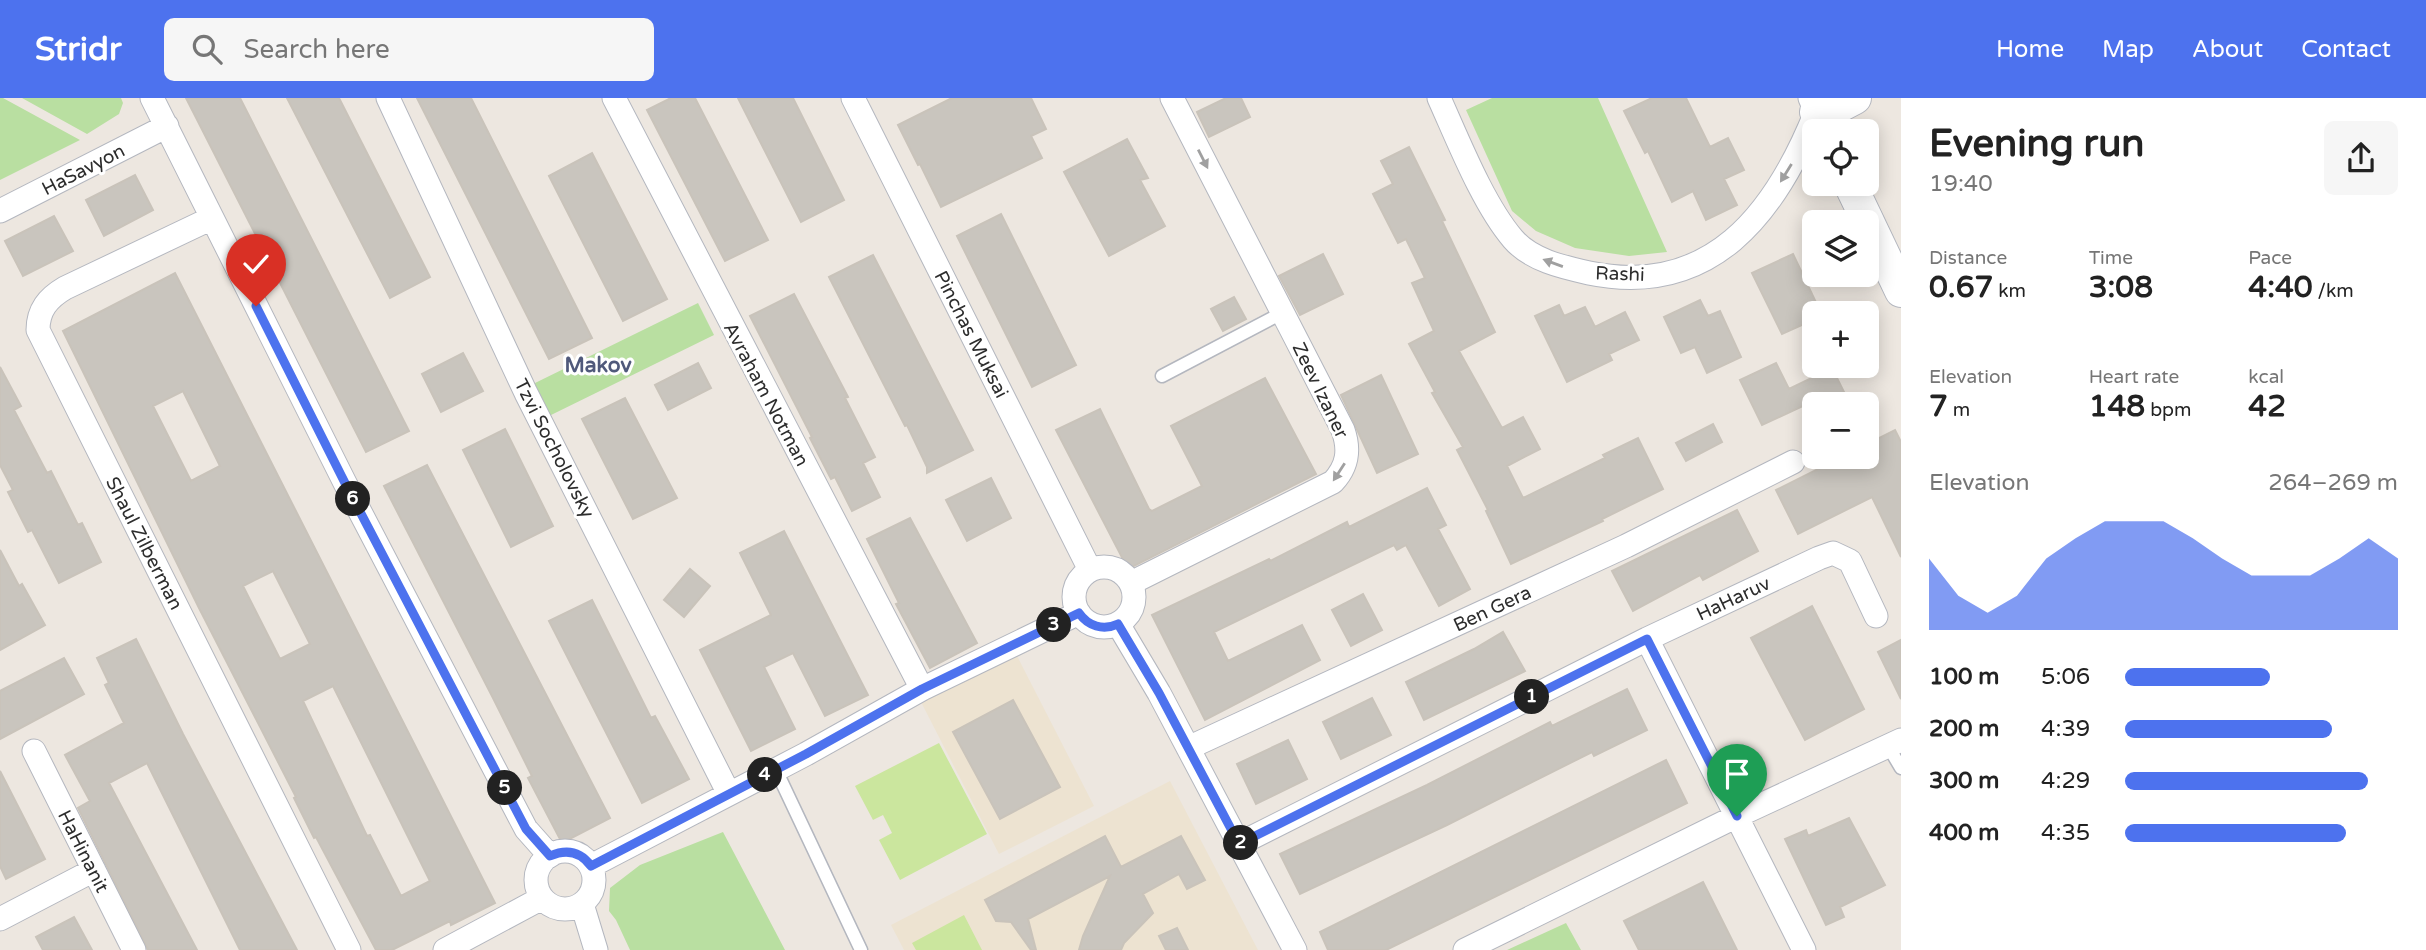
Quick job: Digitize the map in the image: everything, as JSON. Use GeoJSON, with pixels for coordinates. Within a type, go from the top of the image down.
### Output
{"type":"FeatureCollection","features":[{"type":"Feature","properties":{"kind":"street"},"geometry":{"type":"LineString","coordinates":[[152,98],[345,483],[526,829],[550,856]]}},
{"type":"Feature","properties":{"kind":"street","name":"Tzvi Socholovsky"},"geometry":{"type":"LineString","coordinates":[[388,98],[526,393],[729,794]]}},
{"type":"Feature","properties":{"kind":"street","name":"Avraham Notman"},"geometry":{"type":"LineString","coordinates":[[614,98],[922,689]]}},
{"type":"Feature","properties":{"kind":"street","name":"Pinchas Muksai"},"geometry":{"type":"LineString","coordinates":[[854,98],[1090,570]]}},
{"type":"Feature","properties":{"kind":"street","name":"Zeev Izaner"},"geometry":{"type":"LineString","coordinates":[[1131,583],[1333,482],[1345,466],[1348,448],[1343,430],[1172,98]]}},
{"type":"Feature","properties":{"kind":"street","name":"Rashi"},"geometry":{"type":"LineString","coordinates":[[1439,98],[1485,194],[1513,240],[1532,255],[1554,265],[1601,275],[1648,276],[1700,262],[1719,252],[1753,221],[1769,200],[1790,167],[1819,110]]}},
{"type":"Feature","properties":{"kind":"street"},"geometry":{"type":"LineString","coordinates":[[1819,110],[1836,108],[1856,98]]}},
{"type":"Feature","properties":{"kind":"street","name":"HaSavyon"},"geometry":{"type":"LineString","coordinates":[[0,212],[167,126]]}},
{"type":"Feature","properties":{"kind":"street"},"geometry":{"type":"LineString","coordinates":[[1856,196],[1901,291]]}},
{"type":"Feature","properties":{"kind":"street","name":"Shaul Zilberman"},"geometry":{"type":"LineString","coordinates":[[212,218],[51,297],[38,318],[38,330],[349,950]]}},
{"type":"Feature","properties":{"kind":"street","name":"Ben Gera"},"geometry":{"type":"LineString","coordinates":[[1188,748],[1626,546],[1793,462]]}},
{"type":"Feature","properties":{"kind":"street","name":"HaHaruv"},"geometry":{"type":"LineString","coordinates":[[1239,844],[1647,639],[1819,558],[1833,553],[1850,561],[1876,616]]}},
{"type":"Feature","properties":{"kind":"street"},"geometry":{"type":"LineString","coordinates":[[1106,567],[1117,569],[1131,583],[1135,594],[1133,607],[1118,624],[1099,627],[1089,624],[1079,613],[1074,592],[1081,577],[1090,570],[1106,567]]}},
{"type":"Feature","properties":{"kind":"street"},"geometry":{"type":"LineString","coordinates":[[591,866],[776,770],[922,689],[1079,613]]}},
{"type":"Feature","properties":{"kind":"street"},"geometry":{"type":"LineString","coordinates":[[1118,624],[1159,693],[1295,950]]}},
{"type":"Feature","properties":{"kind":"street"},"geometry":{"type":"LineString","coordinates":[[1647,639],[1804,950]]}},
{"type":"Feature","properties":{"kind":"street"},"geometry":{"type":"LineString","coordinates":[[1465,950],[1737,816],[1895,743]]}},
{"type":"Feature","properties":{"kind":"street","name":"HaHinanit"},"geometry":{"type":"LineString","coordinates":[[34,751],[134,950]]}},
{"type":"Feature","properties":{"kind":"street"},"geometry":{"type":"LineString","coordinates":[[568,851],[577,854],[591,866],[594,874],[593,891],[582,904],[566,910],[557,908],[542,898],[536,880],[538,871],[550,856],[568,851]]}},
{"type":"Feature","properties":{"kind":"street"},"geometry":{"type":"LineString","coordinates":[[0,919],[94,870]]}},
{"type":"Feature","properties":{"kind":"street"},"geometry":{"type":"LineString","coordinates":[[445,950],[542,898]]}},
{"type":"Feature","properties":{"kind":"street"},"geometry":{"type":"LineString","coordinates":[[582,904],[596,950]]}},
{"type":"Feature","properties":{"kind":"lane"},"geometry":{"type":"LineString","coordinates":[[1162,376],[1282,313]]}},
{"type":"Feature","properties":{"kind":"lane"},"geometry":{"type":"LineString","coordinates":[[1895,743],[1901,768]]}},
{"type":"Feature","properties":{"kind":"lane"},"geometry":{"type":"LineString","coordinates":[[776,770],[862,950]]}},
{"type":"Feature","properties":{"kind":"shaded area"},"geometry":{"type":"Polygon","coordinates":[[[1016,654],[1094,806],[999,854],[921,702],[1016,654]]]}},
{"type":"Feature","properties":{"kind":"shaded area"},"geometry":{"type":"Polygon","coordinates":[[[1170,781],[1258,950],[904,950],[891,925],[1170,781]]]}},
{"type":"Feature","properties":{"kind":"green space"},"geometry":{"type":"Polygon","coordinates":[[[0,98],[3,98],[80,140],[0,180],[0,98]]]}},
{"type":"Feature","properties":{"kind":"green space"},"geometry":{"type":"Polygon","coordinates":[[[22,98],[121,98],[123,103],[119,114],[87,134],[22,98]]]}},
{"type":"Feature","properties":{"kind":"green space"},"geometry":{"type":"Polygon","coordinates":[[[1492,98],[1598,98],[1667,252],[1629,256],[1575,248],[1536,231],[1512,211],[1466,110],[1492,98]]]}},
{"type":"Feature","properties":{"kind":"green space"},"geometry":{"type":"Polygon","coordinates":[[[698,303],[714,335],[549,416],[533,384],[698,303]]]}},
{"type":"Feature","properties":{"kind":"green space"},"geometry":{"type":"Polygon","coordinates":[[[939,743],[987,834],[900,880],[879,840],[892,833],[883,815],[873,820],[855,786],[939,743]]]}},
{"type":"Feature","properties":{"kind":"green space"},"geometry":{"type":"Polygon","coordinates":[[[723,832],[785,950],[630,950],[609,911],[610,888],[640,865],[723,832]]]}},
{"type":"Feature","properties":{"kind":"green space"},"geometry":{"type":"Polygon","coordinates":[[[964,915],[982,950],[916,950],[912,943],[964,915]]]}},
{"type":"Feature","properties":{"kind":"green space"},"geometry":{"type":"Polygon","coordinates":[[[1566,923],[1581,950],[1507,950],[1566,923]]]}},
{"type":"Feature","properties":{"kind":"building"},"geometry":{"type":"Polygon","coordinates":[[[186,98],[240,98],[409,431],[366,452],[186,98]]]}},
{"type":"Feature","properties":{"kind":"building"},"geometry":{"type":"Polygon","coordinates":[[[287,98],[339,98],[430,277],[390,298],[287,98]]]}},
{"type":"Feature","properties":{"kind":"building"},"geometry":{"type":"Polygon","coordinates":[[[417,98],[471,98],[592,338],[549,359],[417,98]]]}},
{"type":"Feature","properties":{"kind":"building"},"geometry":{"type":"Polygon","coordinates":[[[671,98],[695,98],[768,240],[725,261],[647,110],[671,98]]]}},
{"type":"Feature","properties":{"kind":"building"},"geometry":{"type":"Polygon","coordinates":[[[738,98],[793,98],[844,200],[801,222],[738,98]]]}},
{"type":"Feature","properties":{"kind":"building"},"geometry":{"type":"Polygon","coordinates":[[[952,98],[1031,98],[1046,129],[1031,136],[1042,158],[941,207],[898,125],[952,98]]]}},
{"type":"Feature","properties":{"kind":"building"},"geometry":{"type":"Polygon","coordinates":[[[1226,98],[1241,98],[1250,117],[1209,137],[1197,112],[1226,98]]]}},
{"type":"Feature","properties":{"kind":"building"},"geometry":{"type":"Polygon","coordinates":[[[1652,98],[1686,98],[1710,147],[1728,138],[1744,170],[1724,179],[1737,205],[1706,220],[1693,191],[1672,202],[1648,151],[1645,153],[1624,111],[1652,98]]]}},
{"type":"Feature","properties":{"kind":"building"},"geometry":{"type":"Polygon","coordinates":[[[1127,139],[1148,178],[1140,180],[1165,226],[1109,256],[1064,172],[1127,139]]]}},
{"type":"Feature","properties":{"kind":"building"},"geometry":{"type":"Polygon","coordinates":[[[1409,147],[1495,332],[1459,351],[1502,428],[1523,417],[1540,449],[1507,466],[1523,498],[1605,458],[1603,455],[1638,438],[1663,489],[1602,519],[1603,521],[1511,564],[1486,511],[1488,510],[1457,450],[1463,447],[1432,393],[1435,392],[1409,344],[1434,331],[1412,283],[1425,278],[1406,239],[1398,243],[1373,194],[1393,184],[1381,161],[1409,147]]]}},
{"type":"Feature","properties":{"kind":"building"},"geometry":{"type":"Polygon","coordinates":[[[592,153],[667,299],[623,321],[549,176],[592,153]]]}},
{"type":"Feature","properties":{"kind":"building"},"geometry":{"type":"Polygon","coordinates":[[[135,175],[153,210],[104,236],[86,200],[135,175]]]}},
{"type":"Feature","properties":{"kind":"building"},"geometry":{"type":"Polygon","coordinates":[[[1001,214],[1076,365],[1032,387],[957,236],[1001,214]]]}},
{"type":"Feature","properties":{"kind":"building"},"geometry":{"type":"Polygon","coordinates":[[[54,216],[73,251],[23,276],[5,241],[54,216]]]}},
{"type":"Feature","properties":{"kind":"building"},"geometry":{"type":"Polygon","coordinates":[[[1323,254],[1343,294],[1300,315],[1279,276],[1323,254]]]}},
{"type":"Feature","properties":{"kind":"building"},"geometry":{"type":"Polygon","coordinates":[[[1793,254],[1802,273],[1802,287],[1809,287],[1815,301],[1802,301],[1802,325],[1782,334],[1752,273],[1793,254]]]}},
{"type":"Feature","properties":{"kind":"building"},"geometry":{"type":"Polygon","coordinates":[[[873,255],[973,450],[927,473],[927,467],[907,425],[905,426],[829,277],[873,255]]]}},
{"type":"Feature","properties":{"kind":"building"},"geometry":{"type":"Polygon","coordinates":[[[175,273],[495,903],[451,925],[450,921],[392,950],[376,950],[316,837],[314,838],[63,331],[175,273]],[[183,391],[153,406],[191,481],[220,466],[183,391]],[[273,571],[243,586],[280,659],[310,644],[273,571]],[[333,686],[303,701],[367,836],[370,835],[401,896],[430,881],[333,686]]]}},
{"type":"Feature","properties":{"kind":"building"},"geometry":{"type":"Polygon","coordinates":[[[794,294],[848,397],[845,398],[875,457],[863,463],[880,497],[852,511],[835,477],[831,479],[750,316],[794,294]]]}},
{"type":"Feature","properties":{"kind":"building"},"geometry":{"type":"Polygon","coordinates":[[[1234,297],[1246,319],[1223,331],[1211,309],[1234,297]]]}},
{"type":"Feature","properties":{"kind":"building"},"geometry":{"type":"Polygon","coordinates":[[[1700,300],[1708,316],[1720,311],[1741,357],[1707,373],[1695,347],[1681,353],[1664,317],[1700,300]]]}},
{"type":"Feature","properties":{"kind":"building"},"geometry":{"type":"Polygon","coordinates":[[[1559,305],[1564,316],[1585,307],[1595,327],[1625,312],[1639,340],[1609,354],[1612,360],[1567,382],[1535,316],[1559,305]]]}},
{"type":"Feature","properties":{"kind":"building"},"geometry":{"type":"Polygon","coordinates":[[[463,353],[483,391],[441,412],[422,374],[463,353]]]}},
{"type":"Feature","properties":{"kind":"building"},"geometry":{"type":"Polygon","coordinates":[[[698,363],[711,388],[668,410],[655,385],[698,363]]]}},
{"type":"Feature","properties":{"kind":"building"},"geometry":{"type":"Polygon","coordinates":[[[1776,363],[1789,389],[1812,378],[1837,378],[1844,392],[1802,392],[1802,406],[1762,425],[1740,380],[1776,363]]]}},
{"type":"Feature","properties":{"kind":"building"},"geometry":{"type":"Polygon","coordinates":[[[0,367],[21,406],[14,410],[47,473],[51,471],[78,525],[82,523],[101,562],[59,583],[32,530],[28,532],[8,492],[13,490],[0,465],[0,367]]]}},
{"type":"Feature","properties":{"kind":"building"},"geometry":{"type":"Polygon","coordinates":[[[1381,375],[1418,454],[1377,473],[1341,395],[1381,375]]]}},
{"type":"Feature","properties":{"kind":"building"},"geometry":{"type":"Polygon","coordinates":[[[1265,378],[1316,474],[1128,569],[1056,430],[1100,409],[1152,511],[1202,486],[1171,426],[1265,378]]]}},
{"type":"Feature","properties":{"kind":"building"},"geometry":{"type":"Polygon","coordinates":[[[625,398],[677,498],[633,519],[582,419],[625,398]]]}},
{"type":"Feature","properties":{"kind":"building"},"geometry":{"type":"Polygon","coordinates":[[[1713,424],[1722,442],[1686,461],[1676,443],[1713,424]]]}},
{"type":"Feature","properties":{"kind":"building"},"geometry":{"type":"Polygon","coordinates":[[[505,429],[553,526],[511,547],[463,450],[505,429]]]}},
{"type":"Feature","properties":{"kind":"building"},"geometry":{"type":"Polygon","coordinates":[[[1895,430],[1901,442],[1901,557],[1872,497],[1798,534],[1776,490],[1818,469],[1879,469],[1879,438],[1895,430]]]}},
{"type":"Feature","properties":{"kind":"building"},"geometry":{"type":"Polygon","coordinates":[[[427,465],[610,818],[562,843],[528,778],[532,776],[384,486],[427,465]]]}},
{"type":"Feature","properties":{"kind":"building"},"geometry":{"type":"Polygon","coordinates":[[[991,478],[1011,518],[967,541],[946,500],[991,478]]]}},
{"type":"Feature","properties":{"kind":"building"},"geometry":{"type":"Polygon","coordinates":[[[1427,488],[1446,525],[1438,529],[1470,589],[1439,606],[1406,545],[1397,550],[1394,545],[1214,632],[1228,661],[1302,625],[1320,660],[1205,720],[1152,615],[1347,522],[1349,527],[1427,488]]]}},
{"type":"Feature","properties":{"kind":"building"},"geometry":{"type":"Polygon","coordinates":[[[1737,510],[1758,551],[1703,580],[1700,575],[1633,611],[1612,571],[1737,510]]]}},
{"type":"Feature","properties":{"kind":"building"},"geometry":{"type":"Polygon","coordinates":[[[910,518],[977,643],[930,668],[896,604],[899,603],[867,539],[910,518]]]}},
{"type":"Feature","properties":{"kind":"building"},"geometry":{"type":"Polygon","coordinates":[[[784,531],[868,695],[825,716],[793,653],[764,667],[795,729],[751,751],[700,650],[771,615],[740,553],[784,531]]]}},
{"type":"Feature","properties":{"kind":"building"},"geometry":{"type":"Polygon","coordinates":[[[0,550],[19,586],[22,584],[45,625],[0,650],[0,550]]]}},
{"type":"Feature","properties":{"kind":"building"},"geometry":{"type":"Polygon","coordinates":[[[690,569],[710,586],[684,617],[664,600],[690,569]]]}},
{"type":"Feature","properties":{"kind":"building"},"geometry":{"type":"Polygon","coordinates":[[[1363,594],[1382,630],[1351,646],[1332,610],[1363,594]]]}},
{"type":"Feature","properties":{"kind":"building"},"geometry":{"type":"Polygon","coordinates":[[[592,600],[651,718],[655,716],[689,779],[642,803],[549,621],[592,600]]]}},
{"type":"Feature","properties":{"kind":"building"},"geometry":{"type":"Polygon","coordinates":[[[1812,606],[1864,709],[1805,740],[1751,638],[1812,606]]]}},
{"type":"Feature","properties":{"kind":"building"},"geometry":{"type":"Polygon","coordinates":[[[1503,632],[1525,671],[1424,720],[1406,682],[1503,632]]]}},
{"type":"Feature","properties":{"kind":"building"},"geometry":{"type":"Polygon","coordinates":[[[136,639],[297,950],[240,950],[147,763],[109,783],[197,950],[148,950],[78,808],[90,801],[65,755],[124,723],[105,685],[109,683],[97,658],[136,639]]]}},
{"type":"Feature","properties":{"kind":"building"},"geometry":{"type":"Polygon","coordinates":[[[1901,640],[1901,699],[1878,652],[1901,640]]]}},
{"type":"Feature","properties":{"kind":"building"},"geometry":{"type":"Polygon","coordinates":[[[64,658],[84,694],[0,739],[0,691],[64,658]]]}},
{"type":"Feature","properties":{"kind":"building"},"geometry":{"type":"Polygon","coordinates":[[[1627,689],[1647,730],[1594,756],[1592,752],[1447,825],[1300,894],[1280,854],[1427,785],[1550,722],[1552,726],[1627,689]]]}},
{"type":"Feature","properties":{"kind":"building"},"geometry":{"type":"Polygon","coordinates":[[[1372,698],[1391,735],[1341,759],[1323,722],[1372,698]]]}},
{"type":"Feature","properties":{"kind":"building"},"geometry":{"type":"Polygon","coordinates":[[[1013,700],[1060,787],[1000,819],[953,732],[1013,700]]]}},
{"type":"Feature","properties":{"kind":"building"},"geometry":{"type":"Polygon","coordinates":[[[1288,740],[1307,779],[1256,804],[1237,764],[1288,740]]]}},
{"type":"Feature","properties":{"kind":"building"},"geometry":{"type":"Polygon","coordinates":[[[1666,760],[1687,803],[1386,950],[1328,950],[1320,932],[1666,760]]]}},
{"type":"Feature","properties":{"kind":"building"},"geometry":{"type":"Polygon","coordinates":[[[0,771],[45,859],[6,879],[0,866],[0,771]]]}},
{"type":"Feature","properties":{"kind":"building"},"geometry":{"type":"Polygon","coordinates":[[[1849,818],[1885,885],[1840,907],[1844,917],[1826,925],[1785,839],[1806,830],[1808,836],[1849,818]]]}},
{"type":"Feature","properties":{"kind":"building"},"geometry":{"type":"Polygon","coordinates":[[[1105,836],[1121,867],[1181,836],[1205,880],[1187,889],[1179,874],[1143,894],[1153,913],[1124,943],[1121,950],[1079,950],[1110,876],[1028,919],[1036,950],[1031,950],[1011,922],[996,921],[985,900],[1105,836]]]}},
{"type":"Feature","properties":{"kind":"building"},"geometry":{"type":"Polygon","coordinates":[[[1703,882],[1737,950],[1639,950],[1624,921],[1703,882]]]}},
{"type":"Feature","properties":{"kind":"building"},"geometry":{"type":"Polygon","coordinates":[[[74,917],[92,950],[43,950],[36,937],[74,917]]]}},
{"type":"Feature","properties":{"kind":"building"},"geometry":{"type":"Polygon","coordinates":[[[1177,928],[1188,950],[1166,950],[1159,936],[1177,928]]]}},
{"type":"Feature","properties":{"kind":"district","name":"Makov"},"geometry":{"type":"Point","coordinates":[598,365]}},
{"type":"Feature","properties":{"kind":"route"},"geometry":{"type":"LineString","coordinates":[[256,306],[345,483],[526,829],[550,856],[568,851],[585,858],[591,866],[806,754],[922,689],[1079,613],[1089,624],[1099,627],[1118,624],[1159,693],[1239,844],[1647,639],[1737,816]]}}]}
